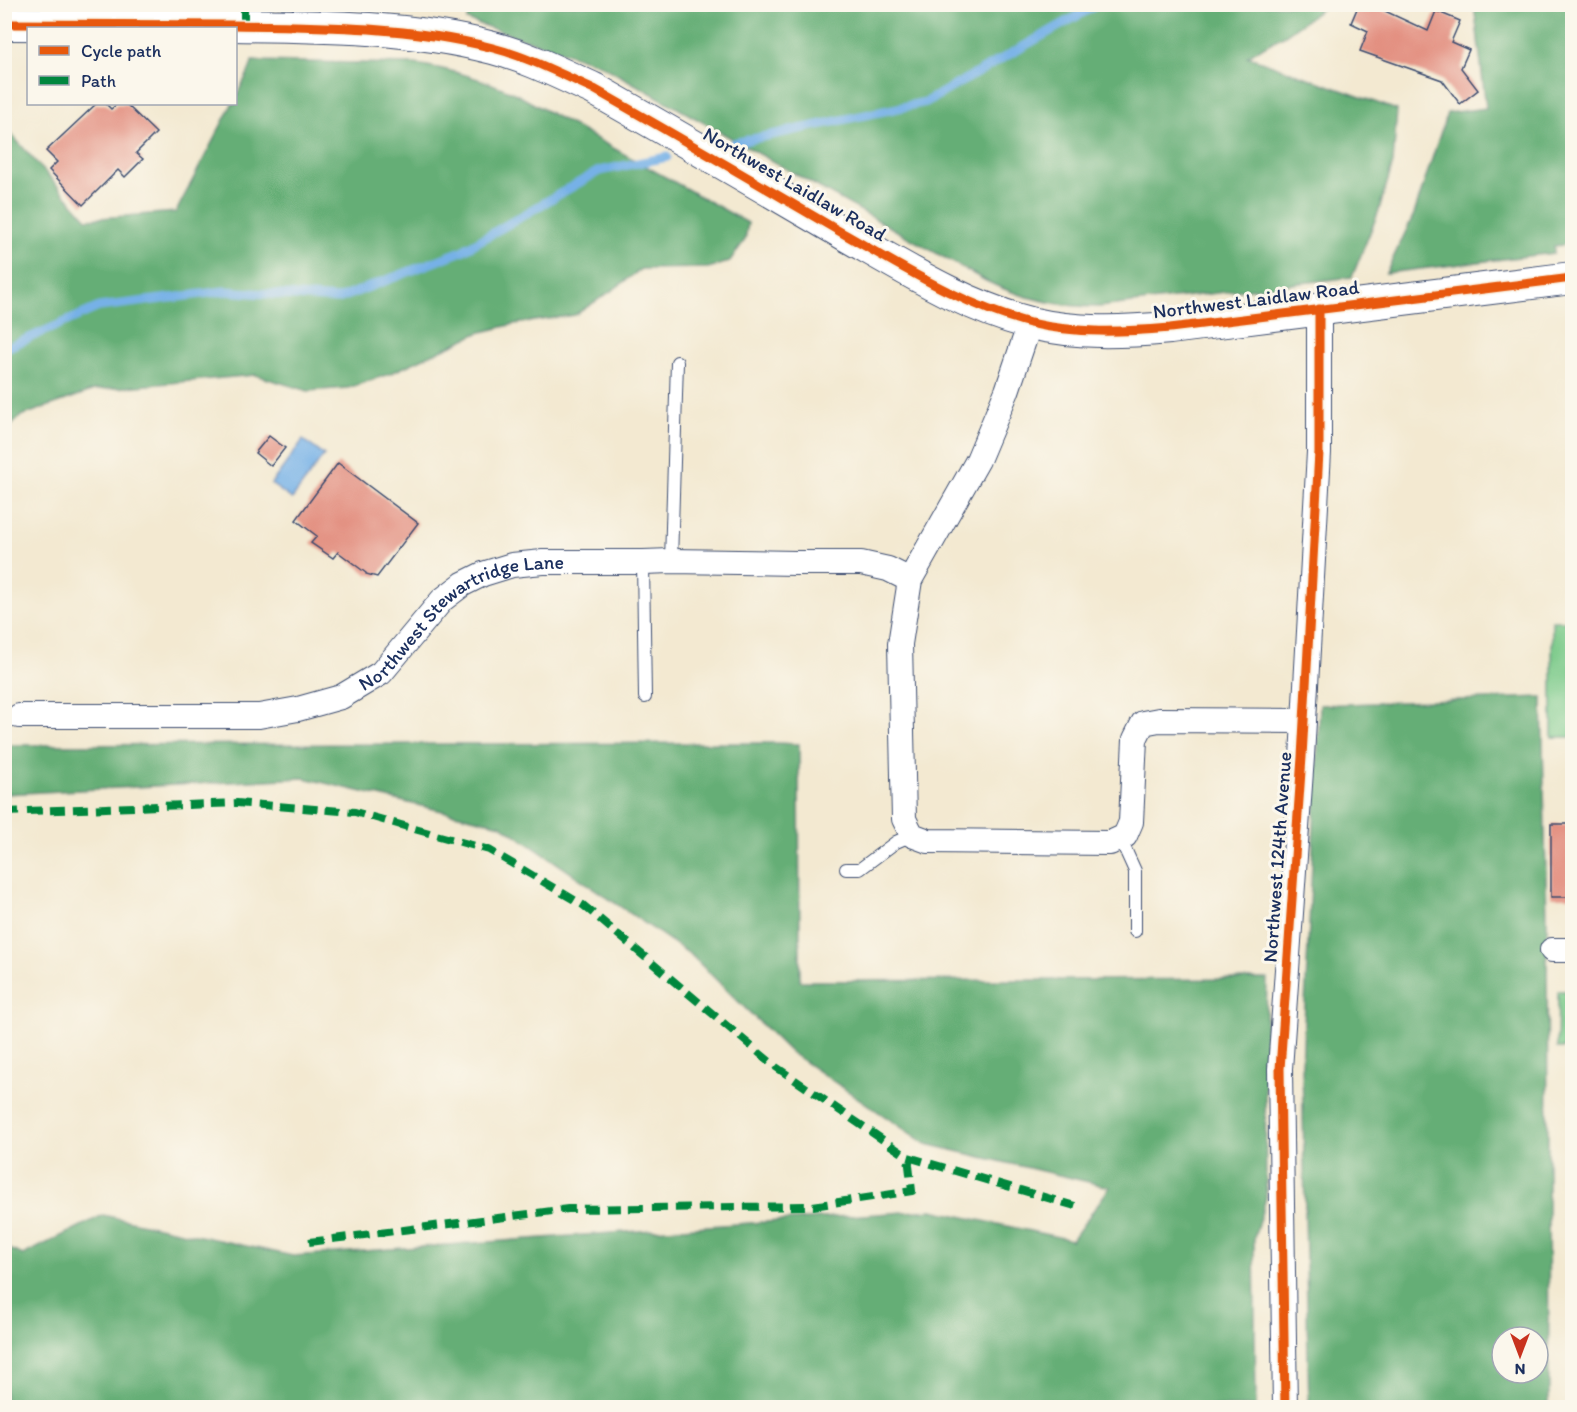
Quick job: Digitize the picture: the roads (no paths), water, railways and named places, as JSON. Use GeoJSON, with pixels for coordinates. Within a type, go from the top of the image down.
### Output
{"type":"FeatureCollection","features":[{"type":"Feature","properties":{"kind":"street","name":"Northwest Laidlaw Road"},"geometry":{"type":"LineString","coordinates":[[4,24],[360,28],[426,34],[495,48],[594,89],[895,264],[982,307],[1030,323],[1077,331],[1124,332],[1572,279]]}},
{"type":"Feature","properties":{"kind":"street","name":"Northwest 124th Avenue"},"geometry":{"type":"LineString","coordinates":[[1285,1407],[1280,1069],[1304,721],[1319,452],[1319,309]]}},
{"type":"Feature","properties":{"kind":"street"},"geometry":{"type":"LineString","coordinates":[[1030,323],[1007,391],[978,460],[910,579],[900,644],[904,819],[912,835],[928,841],[1110,843],[1125,836],[1131,822],[1135,739],[1143,723],[1159,720],[1304,721]]}},
{"type":"Feature","properties":{"kind":"street","name":"Northwest Stewartridge Lane"},"geometry":{"type":"LineString","coordinates":[[19,716],[259,716],[298,709],[341,697],[381,673],[442,600],[463,584],[483,574],[512,565],[543,562],[671,561],[861,563],[888,569],[910,579]]}},
{"type":"Feature","properties":{"kind":"lane"},"geometry":{"type":"LineString","coordinates":[[671,561],[677,363]]}},
{"type":"Feature","properties":{"kind":"lane"},"geometry":{"type":"LineString","coordinates":[[643,562],[645,697]]}},
{"type":"Feature","properties":{"kind":"lane"},"geometry":{"type":"LineString","coordinates":[[846,869],[860,868],[896,842],[912,835]]}},
{"type":"Feature","properties":{"kind":"lane"},"geometry":{"type":"LineString","coordinates":[[1120,838],[1135,871],[1136,931]]}},
{"type":"Feature","properties":{"kind":"water"},"geometry":{"type":"Polygon","coordinates":[[[303,440],[324,455],[292,499],[271,484],[303,440]]]}},
{"type":"Feature","properties":{"kind":"waterway"},"geometry":{"type":"LineString","coordinates":[[734,143],[926,102],[1098,4]]}},
{"type":"Feature","properties":{"kind":"waterway"},"geometry":{"type":"LineString","coordinates":[[4,349],[99,307],[225,291],[338,299],[462,251],[599,171],[667,157]]}}]}
